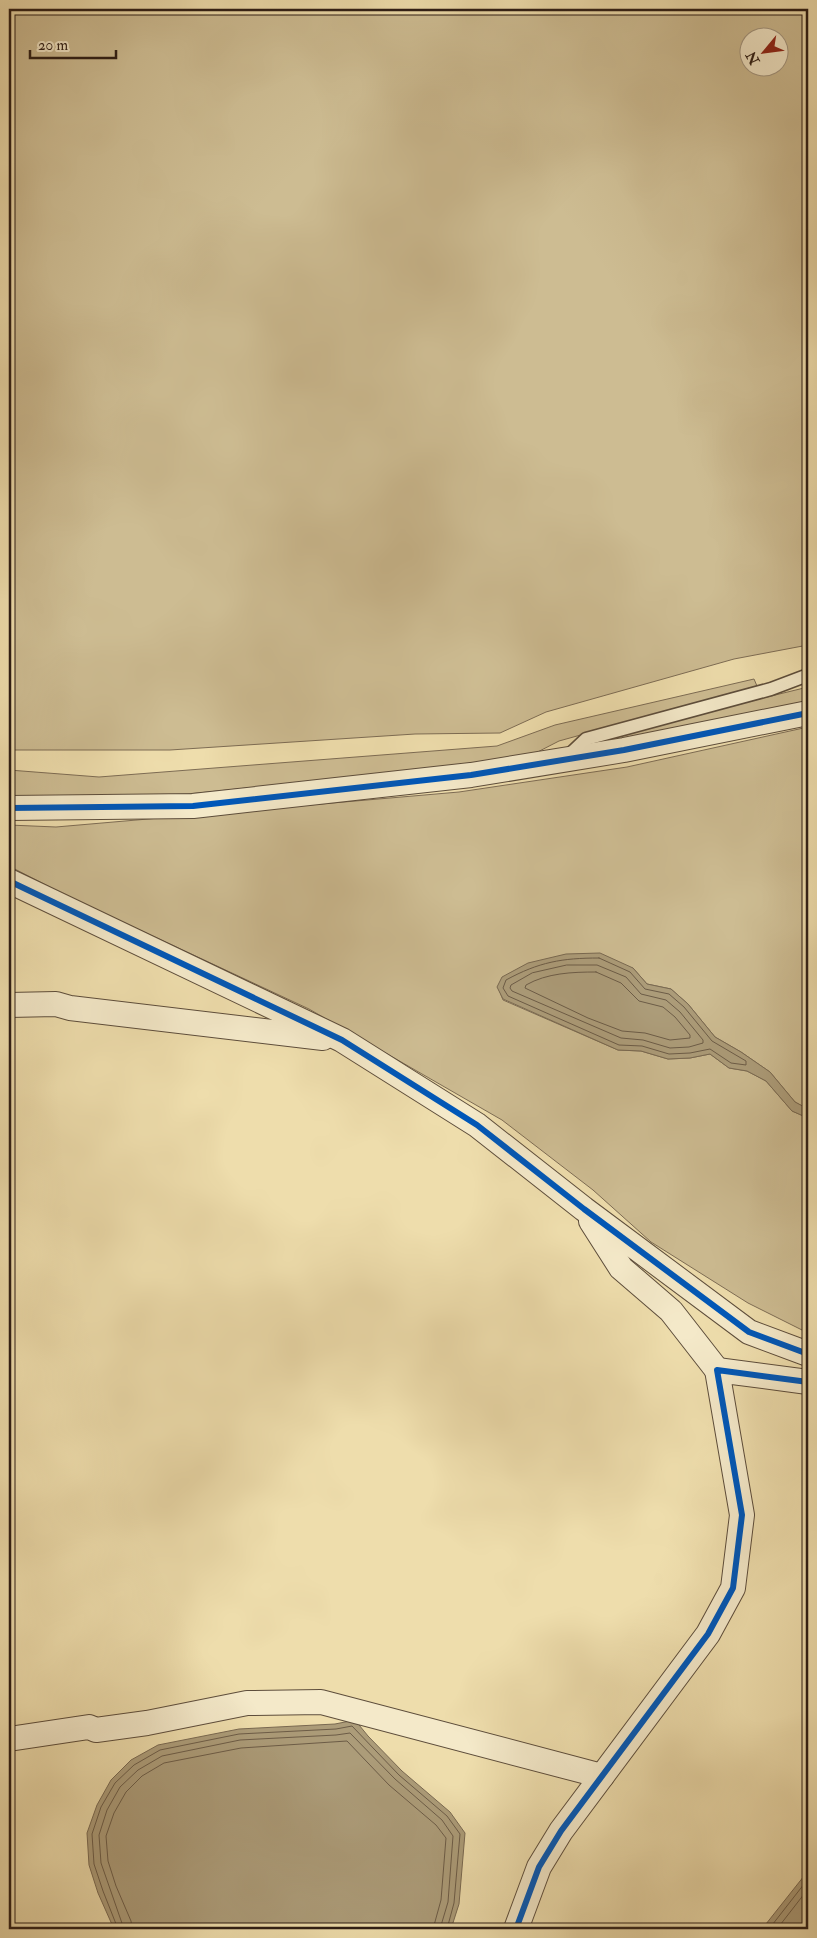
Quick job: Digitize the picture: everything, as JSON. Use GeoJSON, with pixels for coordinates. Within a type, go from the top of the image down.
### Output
{"type":"FeatureCollection","features":[{"type":"Feature","properties":{"kind":"street"},"geometry":{"type":"LineString","coordinates":[[9,808],[193,806],[471,775],[624,750],[808,713]]}},
{"type":"Feature","properties":{"kind":"street"},"geometry":{"type":"LineString","coordinates":[[9,881],[342,1040],[477,1126],[584,1209],[750,1332],[808,1354]]}},
{"type":"Feature","properties":{"kind":"street"},"geometry":{"type":"LineString","coordinates":[[9,1005],[56,1004],[70,1008],[342,1040]]}},
{"type":"Feature","properties":{"kind":"street"},"geometry":{"type":"LineString","coordinates":[[516,1929],[539,1867],[561,1832],[708,1634],[733,1588],[742,1515],[717,1370],[671,1311],[621,1268],[584,1209]]}},
{"type":"Feature","properties":{"kind":"street"},"geometry":{"type":"LineString","coordinates":[[717,1370],[808,1382]]}},
{"type":"Feature","properties":{"kind":"street"},"geometry":{"type":"LineString","coordinates":[[9,1740],[89,1727],[96,1730],[147,1723],[247,1703],[321,1702],[602,1776]]}},
{"type":"Feature","properties":{"kind":"lane"},"geometry":{"type":"LineString","coordinates":[[564,760],[586,738],[771,690],[808,675]]}},
{"type":"Feature","properties":{"kind":"shaded area"},"geometry":{"type":"Polygon","coordinates":[[[9,9],[808,9],[808,645],[734,659],[546,712],[500,733],[415,734],[170,750],[9,750],[9,9]]]}},
{"type":"Feature","properties":{"kind":"shaded area"},"geometry":{"type":"Polygon","coordinates":[[[754,679],[757,686],[559,741],[522,760],[188,794],[9,799],[9,770],[99,777],[497,746],[555,725],[754,679]]]}},
{"type":"Feature","properties":{"kind":"shaded area"},"geometry":{"type":"Polygon","coordinates":[[[808,687],[808,704],[616,743],[612,735],[808,687]]]}},
{"type":"Feature","properties":{"kind":"shaded area"},"geometry":{"type":"Polygon","coordinates":[[[808,727],[808,1109],[795,1102],[770,1072],[715,1037],[688,1004],[671,989],[647,984],[633,968],[498,987],[503,1000],[618,1050],[641,1051],[668,1059],[690,1058],[710,1054],[729,1068],[747,1071],[766,1081],[792,1111],[808,1118],[808,1333],[748,1303],[651,1242],[593,1190],[502,1120],[309,1009],[69,897],[9,866],[9,825],[56,827],[459,792],[627,767],[808,727]]]}},
{"type":"Feature","properties":{"kind":"water"},"geometry":{"type":"Polygon","coordinates":[[[600,953],[633,968],[647,984],[671,989],[688,1004],[715,1037],[770,1072],[795,1102],[808,1109],[808,1118],[792,1111],[766,1081],[747,1071],[729,1068],[710,1054],[690,1058],[668,1059],[641,1051],[618,1050],[503,999],[497,987],[502,977],[528,963],[566,954],[600,953]]]}},
{"type":"Feature","properties":{"kind":"water"},"geometry":{"type":"Polygon","coordinates":[[[355,1720],[402,1771],[450,1812],[465,1833],[459,1904],[451,1929],[114,1929],[98,1893],[89,1865],[87,1833],[97,1805],[111,1780],[131,1760],[158,1745],[239,1729],[335,1724],[355,1720]]]}},
{"type":"Feature","properties":{"kind":"water"},"geometry":{"type":"Polygon","coordinates":[[[808,1871],[808,1929],[762,1929],[808,1871]]]}},
{"type":"Feature","properties":{"kind":"cycle path"},"geometry":{"type":"LineString","coordinates":[[9,808],[193,806],[471,775],[624,750],[808,713]]}},
{"type":"Feature","properties":{"kind":"cycle path"},"geometry":{"type":"LineString","coordinates":[[9,881],[342,1040],[477,1125],[584,1209],[749,1332],[808,1354]]}},
{"type":"Feature","properties":{"kind":"cycle path"},"geometry":{"type":"LineString","coordinates":[[516,1929],[539,1867],[561,1831],[708,1634],[733,1588],[742,1515],[717,1370],[808,1382]]}}]}
